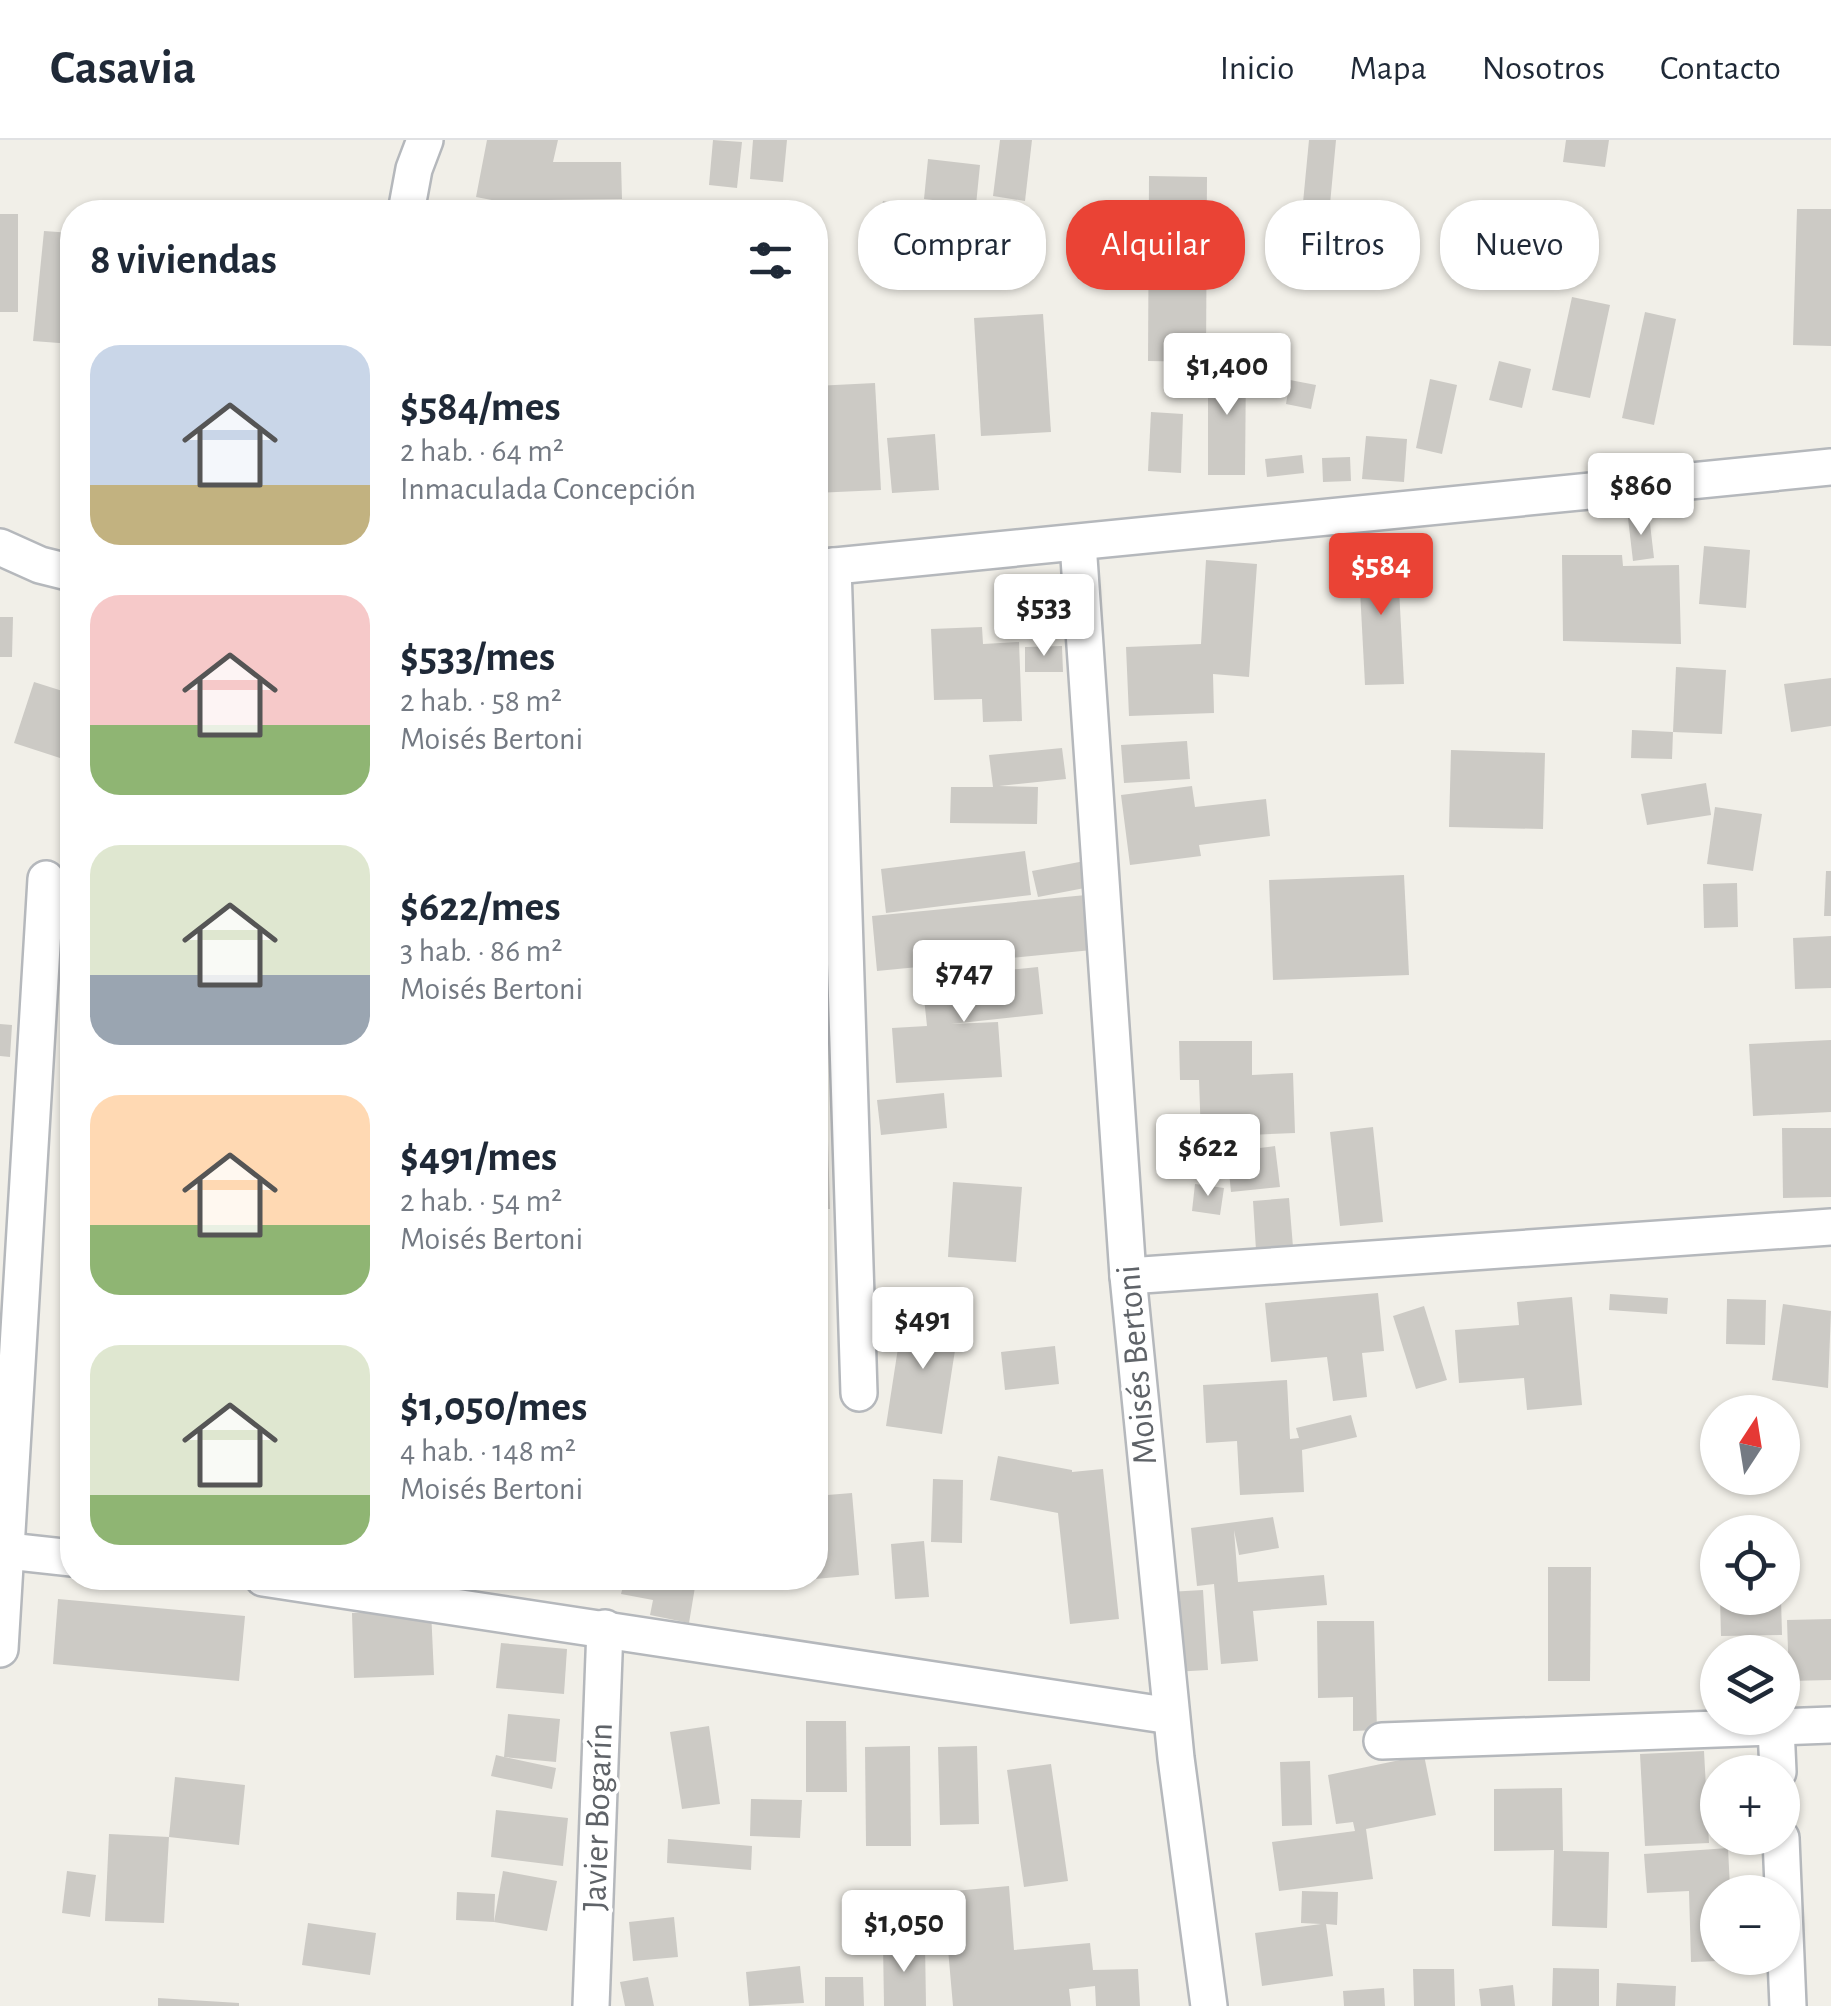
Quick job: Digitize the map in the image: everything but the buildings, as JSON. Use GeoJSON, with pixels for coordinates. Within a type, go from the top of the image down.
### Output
{"type":"FeatureCollection","features":[{"type":"Feature","properties":{"kind":"street"},"geometry":{"type":"LineString","coordinates":[[408,200],[425,140]]}},
{"type":"Feature","properties":{"kind":"street"},"geometry":{"type":"LineString","coordinates":[[828,567],[1831,467]]}},
{"type":"Feature","properties":{"kind":"street","name":"Moisés Bertoni"},"geometry":{"type":"LineString","coordinates":[[1078,542],[1128,1276],[1171,1716],[1209,2006]]}},
{"type":"Feature","properties":{"kind":"street"},"geometry":{"type":"LineString","coordinates":[[0,546],[60,570]]}},
{"type":"Feature","properties":{"kind":"street"},"geometry":{"type":"LineString","coordinates":[[828,661],[859,1392]]}},
{"type":"Feature","properties":{"kind":"street"},"geometry":{"type":"LineString","coordinates":[[0,1650],[46,879]]}},
{"type":"Feature","properties":{"kind":"street"},"geometry":{"type":"LineString","coordinates":[[1128,1276],[1831,1226]]}},
{"type":"Feature","properties":{"kind":"street"},"geometry":{"type":"LineString","coordinates":[[8,1551],[60,1557]]}},
{"type":"Feature","properties":{"kind":"street"},"geometry":{"type":"LineString","coordinates":[[357,1590],[1171,1716]]}},
{"type":"Feature","properties":{"kind":"street","name":"Javier Bogarín"},"geometry":{"type":"LineString","coordinates":[[590,2006],[606,1628]]}},
{"type":"Feature","properties":{"kind":"street"},"geometry":{"type":"LineString","coordinates":[[1800,1727],[1831,1725]]}},
{"type":"Feature","properties":{"kind":"street"},"geometry":{"type":"LineString","coordinates":[[1382,1740],[1700,1730]]}},
{"type":"Feature","properties":{"kind":"street"},"geometry":{"type":"LineString","coordinates":[[1782,1855],[1788,2006]]}}]}
